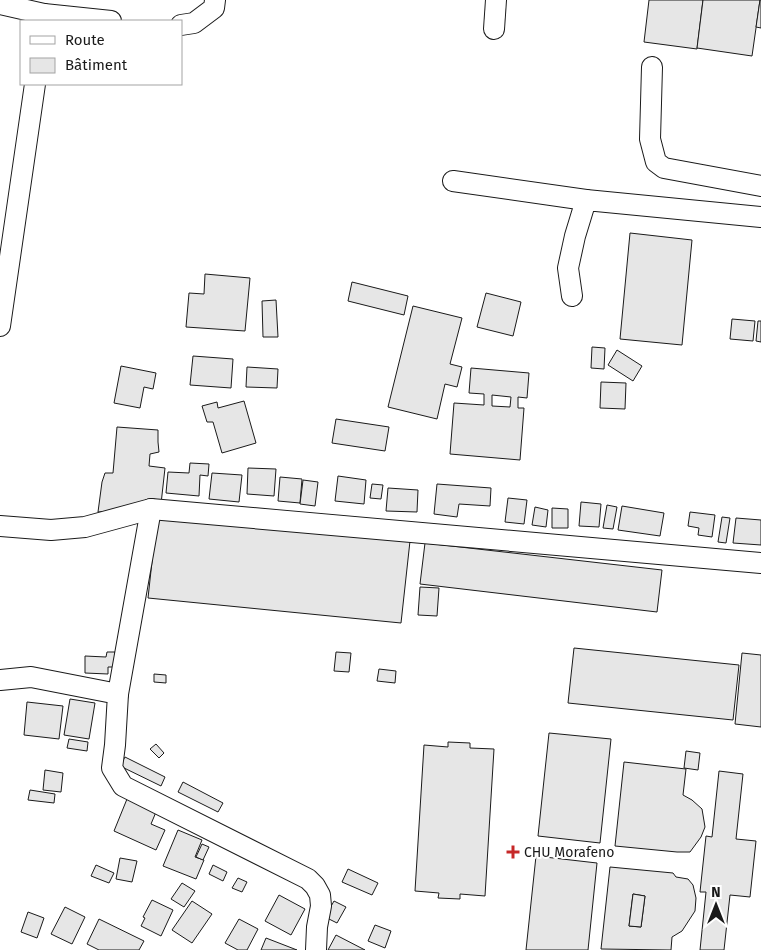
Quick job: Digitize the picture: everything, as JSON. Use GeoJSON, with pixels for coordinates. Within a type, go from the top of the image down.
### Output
{"type":"FeatureCollection","features":[{"type":"Feature","properties":{"kind":"street"},"geometry":{"type":"LineString","coordinates":[[182,25],[194,24],[214,8],[215,0]]}},
{"type":"Feature","properties":{"kind":"street"},"geometry":{"type":"LineString","coordinates":[[494,29],[496,0]]}},
{"type":"Feature","properties":{"kind":"street"},"geometry":{"type":"LineString","coordinates":[[0,4],[44,18],[89,20]]}},
{"type":"Feature","properties":{"kind":"street"},"geometry":{"type":"LineString","coordinates":[[652,67],[650,139],[656,162],[664,168],[761,186]]}},
{"type":"Feature","properties":{"kind":"street"},"geometry":{"type":"LineString","coordinates":[[0,326],[35,85]]}},
{"type":"Feature","properties":{"kind":"street"},"geometry":{"type":"LineString","coordinates":[[453,181],[586,200],[761,216]]}},
{"type":"Feature","properties":{"kind":"street"},"geometry":{"type":"LineString","coordinates":[[572,296],[568,268],[586,200]]}},
{"type":"Feature","properties":{"kind":"street"},"geometry":{"type":"LineString","coordinates":[[151,509],[118,694],[116,745],[112,768],[123,786],[308,879],[320,895],[321,906],[317,927],[316,950]]}},
{"type":"Feature","properties":{"kind":"street"},"geometry":{"type":"LineString","coordinates":[[0,526],[51,530],[85,527],[151,509],[761,563]]}},
{"type":"Feature","properties":{"kind":"street"},"geometry":{"type":"LineString","coordinates":[[0,680],[30,677],[118,694]]}},
{"type":"Feature","properties":{"kind":"building"},"geometry":{"type":"Polygon","coordinates":[[[649,0],[703,0],[697,49],[644,42],[649,0]]]}},
{"type":"Feature","properties":{"kind":"building"},"geometry":{"type":"Polygon","coordinates":[[[703,0],[760,0],[752,56],[697,48],[703,0]]]}},
{"type":"Feature","properties":{"kind":"building"},"geometry":{"type":"Polygon","coordinates":[[[761,0],[761,28],[756,27],[761,0]]]}},
{"type":"Feature","properties":{"kind":"building"},"geometry":{"type":"Polygon","coordinates":[[[630,233],[692,240],[682,345],[620,339],[630,233]]]}},
{"type":"Feature","properties":{"kind":"building"},"geometry":{"type":"Polygon","coordinates":[[[205,274],[250,278],[245,331],[186,327],[189,293],[204,294],[205,274]]]}},
{"type":"Feature","properties":{"kind":"building"},"geometry":{"type":"Polygon","coordinates":[[[352,282],[408,296],[404,315],[348,301],[352,282]]]}},
{"type":"Feature","properties":{"kind":"building"},"geometry":{"type":"Polygon","coordinates":[[[486,293],[521,302],[513,336],[477,327],[486,293]]]}},
{"type":"Feature","properties":{"kind":"building"},"geometry":{"type":"Polygon","coordinates":[[[276,300],[278,337],[263,337],[262,301],[276,300]]]}},
{"type":"Feature","properties":{"kind":"building"},"geometry":{"type":"Polygon","coordinates":[[[413,306],[462,318],[450,364],[462,367],[457,387],[445,384],[437,419],[388,407],[413,306]]]}},
{"type":"Feature","properties":{"kind":"building"},"geometry":{"type":"Polygon","coordinates":[[[732,319],[755,321],[753,341],[730,339],[732,319]]]}},
{"type":"Feature","properties":{"kind":"building"},"geometry":{"type":"Polygon","coordinates":[[[758,321],[761,321],[761,342],[756,341],[758,321]]]}},
{"type":"Feature","properties":{"kind":"building"},"geometry":{"type":"Polygon","coordinates":[[[592,347],[605,348],[604,369],[591,368],[592,347]]]}},
{"type":"Feature","properties":{"kind":"building"},"geometry":{"type":"Polygon","coordinates":[[[617,350],[642,366],[633,381],[608,365],[617,350]]]}},
{"type":"Feature","properties":{"kind":"building"},"geometry":{"type":"Polygon","coordinates":[[[193,356],[233,359],[231,388],[190,385],[193,356]]]}},
{"type":"Feature","properties":{"kind":"building"},"geometry":{"type":"Polygon","coordinates":[[[121,366],[156,373],[153,389],[144,387],[140,408],[114,403],[121,366]]]}},
{"type":"Feature","properties":{"kind":"building"},"geometry":{"type":"Polygon","coordinates":[[[247,367],[278,369],[277,388],[246,387],[247,367]]]}},
{"type":"Feature","properties":{"kind":"building"},"geometry":{"type":"Polygon","coordinates":[[[471,368],[529,373],[527,398],[518,397],[518,408],[524,408],[520,460],[450,454],[454,403],[484,405],[484,394],[469,393],[471,368]],[[492,395],[492,406],[510,407],[511,397],[492,395]]]}},
{"type":"Feature","properties":{"kind":"building"},"geometry":{"type":"Polygon","coordinates":[[[601,382],[626,383],[625,409],[600,408],[601,382]]]}},
{"type":"Feature","properties":{"kind":"building"},"geometry":{"type":"Polygon","coordinates":[[[244,401],[256,443],[222,453],[213,422],[207,422],[202,406],[217,402],[218,408],[244,401]]]}},
{"type":"Feature","properties":{"kind":"building"},"geometry":{"type":"Polygon","coordinates":[[[336,419],[389,427],[385,451],[332,443],[336,419]]]}},
{"type":"Feature","properties":{"kind":"building"},"geometry":{"type":"Polygon","coordinates":[[[117,427],[158,430],[159,452],[150,454],[149,466],[165,468],[161,504],[135,510],[98,512],[105,473],[113,473],[117,427]]]}},
{"type":"Feature","properties":{"kind":"building"},"geometry":{"type":"Polygon","coordinates":[[[190,463],[209,464],[208,476],[200,475],[199,496],[166,493],[168,472],[189,473],[190,463]]]}},
{"type":"Feature","properties":{"kind":"building"},"geometry":{"type":"Polygon","coordinates":[[[248,468],[276,469],[274,496],[247,494],[248,468]]]}},
{"type":"Feature","properties":{"kind":"building"},"geometry":{"type":"Polygon","coordinates":[[[212,473],[242,475],[239,502],[209,499],[212,473]]]}},
{"type":"Feature","properties":{"kind":"building"},"geometry":{"type":"Polygon","coordinates":[[[338,476],[366,480],[364,504],[335,501],[338,476]]]}},
{"type":"Feature","properties":{"kind":"building"},"geometry":{"type":"Polygon","coordinates":[[[280,477],[302,479],[300,503],[278,501],[280,477]]]}},
{"type":"Feature","properties":{"kind":"building"},"geometry":{"type":"Polygon","coordinates":[[[303,480],[318,482],[315,506],[300,504],[303,480]]]}},
{"type":"Feature","properties":{"kind":"building"},"geometry":{"type":"Polygon","coordinates":[[[372,484],[383,485],[381,499],[370,498],[372,484]]]}},
{"type":"Feature","properties":{"kind":"building"},"geometry":{"type":"Polygon","coordinates":[[[437,484],[491,488],[490,506],[459,504],[457,517],[434,514],[437,484]]]}},
{"type":"Feature","properties":{"kind":"building"},"geometry":{"type":"Polygon","coordinates":[[[388,488],[418,490],[417,512],[386,511],[388,488]]]}},
{"type":"Feature","properties":{"kind":"building"},"geometry":{"type":"Polygon","coordinates":[[[508,498],[527,500],[524,524],[505,522],[508,498]]]}},
{"type":"Feature","properties":{"kind":"building"},"geometry":{"type":"Polygon","coordinates":[[[581,502],[601,504],[599,527],[579,526],[581,502]]]}},
{"type":"Feature","properties":{"kind":"building"},"geometry":{"type":"Polygon","coordinates":[[[607,505],[617,507],[613,529],[603,528],[607,505]]]}},
{"type":"Feature","properties":{"kind":"building"},"geometry":{"type":"Polygon","coordinates":[[[622,506],[664,513],[660,536],[618,530],[622,506]]]}},
{"type":"Feature","properties":{"kind":"building"},"geometry":{"type":"Polygon","coordinates":[[[535,507],[548,510],[546,527],[532,525],[535,507]]]}},
{"type":"Feature","properties":{"kind":"building"},"geometry":{"type":"Polygon","coordinates":[[[552,508],[568,509],[568,528],[552,528],[552,508]]]}},
{"type":"Feature","properties":{"kind":"building"},"geometry":{"type":"Polygon","coordinates":[[[690,512],[715,515],[712,537],[698,535],[699,528],[688,526],[690,512]]]}},
{"type":"Feature","properties":{"kind":"building"},"geometry":{"type":"Polygon","coordinates":[[[157,516],[410,541],[401,623],[148,598],[157,516]]]}},
{"type":"Feature","properties":{"kind":"building"},"geometry":{"type":"Polygon","coordinates":[[[722,517],[730,518],[726,543],[718,542],[722,517]]]}},
{"type":"Feature","properties":{"kind":"building"},"geometry":{"type":"Polygon","coordinates":[[[736,518],[761,520],[761,545],[733,543],[736,518]]]}},
{"type":"Feature","properties":{"kind":"building"},"geometry":{"type":"Polygon","coordinates":[[[425,543],[662,570],[657,612],[420,584],[425,543]]]}},
{"type":"Feature","properties":{"kind":"building"},"geometry":{"type":"Polygon","coordinates":[[[420,587],[439,588],[437,616],[418,615],[420,587]]]}},
{"type":"Feature","properties":{"kind":"building"},"geometry":{"type":"Polygon","coordinates":[[[574,648],[739,665],[733,720],[568,703],[574,648]]]}},
{"type":"Feature","properties":{"kind":"building"},"geometry":{"type":"Polygon","coordinates":[[[107,652],[115,652],[115,667],[108,667],[108,674],[85,673],[85,656],[106,657],[107,652]]]}},
{"type":"Feature","properties":{"kind":"building"},"geometry":{"type":"Polygon","coordinates":[[[336,652],[351,653],[349,672],[334,671],[336,652]]]}},
{"type":"Feature","properties":{"kind":"building"},"geometry":{"type":"Polygon","coordinates":[[[742,653],[761,655],[761,727],[735,724],[742,653]]]}},
{"type":"Feature","properties":{"kind":"building"},"geometry":{"type":"Polygon","coordinates":[[[379,669],[396,671],[395,683],[377,681],[379,669]]]}},
{"type":"Feature","properties":{"kind":"building"},"geometry":{"type":"Polygon","coordinates":[[[154,674],[166,675],[166,683],[154,682],[154,674]]]}},
{"type":"Feature","properties":{"kind":"building"},"geometry":{"type":"Polygon","coordinates":[[[70,699],[95,703],[89,739],[64,735],[70,699]]]}},
{"type":"Feature","properties":{"kind":"building"},"geometry":{"type":"Polygon","coordinates":[[[27,702],[63,706],[59,739],[24,735],[27,702]]]}},
{"type":"Feature","properties":{"kind":"building"},"geometry":{"type":"Polygon","coordinates":[[[549,733],[611,739],[600,843],[538,836],[549,733]]]}},
{"type":"Feature","properties":{"kind":"building"},"geometry":{"type":"Polygon","coordinates":[[[69,739],[88,742],[87,751],[67,748],[69,739]]]}},
{"type":"Feature","properties":{"kind":"building"},"geometry":{"type":"Polygon","coordinates":[[[448,742],[470,743],[470,748],[494,749],[485,896],[460,894],[460,899],[438,898],[439,893],[415,891],[424,745],[448,747],[448,742]]]}},
{"type":"Feature","properties":{"kind":"building"},"geometry":{"type":"Polygon","coordinates":[[[156,744],[164,753],[159,758],[150,749],[156,744]]]}},
{"type":"Feature","properties":{"kind":"building"},"geometry":{"type":"Polygon","coordinates":[[[686,751],[700,753],[698,770],[684,768],[686,751]]]}},
{"type":"Feature","properties":{"kind":"building"},"geometry":{"type":"Polygon","coordinates":[[[125,757],[165,777],[161,786],[120,766],[125,757]]]}},
{"type":"Feature","properties":{"kind":"building"},"geometry":{"type":"Polygon","coordinates":[[[624,762],[686,769],[683,795],[702,809],[705,827],[701,837],[690,852],[615,846],[624,762]]]}},
{"type":"Feature","properties":{"kind":"building"},"geometry":{"type":"Polygon","coordinates":[[[45,770],[63,773],[61,792],[43,790],[45,770]]]}},
{"type":"Feature","properties":{"kind":"building"},"geometry":{"type":"Polygon","coordinates":[[[719,771],[743,774],[736,839],[756,841],[750,897],[730,895],[724,950],[700,950],[706,892],[700,892],[706,836],[712,837],[719,771]]]}},
{"type":"Feature","properties":{"kind":"building"},"geometry":{"type":"Polygon","coordinates":[[[183,782],[223,803],[218,812],[178,792],[183,782]]]}},
{"type":"Feature","properties":{"kind":"building"},"geometry":{"type":"Polygon","coordinates":[[[30,790],[55,794],[54,803],[28,800],[30,790]]]}},
{"type":"Feature","properties":{"kind":"building"},"geometry":{"type":"Polygon","coordinates":[[[127,799],[156,812],[151,824],[165,830],[156,850],[114,831],[127,799]]]}},
{"type":"Feature","properties":{"kind":"building"},"geometry":{"type":"Polygon","coordinates":[[[178,830],[202,840],[195,857],[204,860],[196,879],[163,866],[178,830]]]}},
{"type":"Feature","properties":{"kind":"building"},"geometry":{"type":"Polygon","coordinates":[[[202,844],[209,847],[203,860],[196,857],[202,844]]]}},
{"type":"Feature","properties":{"kind":"building"},"geometry":{"type":"Polygon","coordinates":[[[536,856],[597,863],[588,950],[526,950],[536,856]]]}},
{"type":"Feature","properties":{"kind":"building"},"geometry":{"type":"Polygon","coordinates":[[[120,858],[137,861],[132,882],[116,879],[120,858]]]}},
{"type":"Feature","properties":{"kind":"building"},"geometry":{"type":"Polygon","coordinates":[[[96,865],[114,873],[109,883],[91,876],[96,865]]]}},
{"type":"Feature","properties":{"kind":"building"},"geometry":{"type":"Polygon","coordinates":[[[213,865],[227,872],[223,881],[209,874],[213,865]]]}},
{"type":"Feature","properties":{"kind":"building"},"geometry":{"type":"Polygon","coordinates":[[[610,867],[673,873],[676,877],[688,879],[693,885],[696,898],[695,911],[682,931],[672,937],[671,950],[601,949],[610,867]],[[633,894],[629,926],[641,927],[645,896],[633,894]]]}},
{"type":"Feature","properties":{"kind":"building"},"geometry":{"type":"Polygon","coordinates":[[[348,869],[378,883],[372,895],[342,882],[348,869]]]}},
{"type":"Feature","properties":{"kind":"building"},"geometry":{"type":"Polygon","coordinates":[[[238,878],[247,882],[242,892],[232,888],[238,878]]]}},
{"type":"Feature","properties":{"kind":"building"},"geometry":{"type":"Polygon","coordinates":[[[182,883],[195,891],[184,907],[171,899],[182,883]]]}},
{"type":"Feature","properties":{"kind":"building"},"geometry":{"type":"Polygon","coordinates":[[[633,894],[645,896],[641,927],[629,926],[633,894]]]}},
{"type":"Feature","properties":{"kind":"building"},"geometry":{"type":"Polygon","coordinates":[[[279,895],[305,909],[291,935],[265,921],[279,895]]]}},
{"type":"Feature","properties":{"kind":"building"},"geometry":{"type":"Polygon","coordinates":[[[152,900],[173,910],[161,936],[141,926],[145,918],[143,917],[152,900]]]}},
{"type":"Feature","properties":{"kind":"building"},"geometry":{"type":"Polygon","coordinates":[[[192,901],[212,914],[192,943],[172,930],[192,901]]]}},
{"type":"Feature","properties":{"kind":"building"},"geometry":{"type":"Polygon","coordinates":[[[334,901],[346,907],[337,923],[325,917],[334,901]]]}},
{"type":"Feature","properties":{"kind":"building"},"geometry":{"type":"Polygon","coordinates":[[[65,907],[85,917],[72,944],[51,934],[65,907]]]}},
{"type":"Feature","properties":{"kind":"building"},"geometry":{"type":"Polygon","coordinates":[[[28,912],[44,918],[37,938],[21,932],[28,912]]]}},
{"type":"Feature","properties":{"kind":"building"},"geometry":{"type":"Polygon","coordinates":[[[99,919],[144,941],[139,950],[99,950],[87,944],[99,919]]]}},
{"type":"Feature","properties":{"kind":"building"},"geometry":{"type":"Polygon","coordinates":[[[239,919],[258,929],[247,950],[238,950],[225,943],[239,919]]]}},
{"type":"Feature","properties":{"kind":"building"},"geometry":{"type":"Polygon","coordinates":[[[375,925],[391,931],[385,948],[368,941],[375,925]]]}},
{"type":"Feature","properties":{"kind":"building"},"geometry":{"type":"Polygon","coordinates":[[[336,935],[365,950],[328,950],[336,935]]]}},
{"type":"Feature","properties":{"kind":"building"},"geometry":{"type":"Polygon","coordinates":[[[266,938],[297,950],[261,950],[266,938]]]}},
{"type":"Feature","properties":{"kind":"place","name":"CHU Morafeno"},"geometry":{"type":"Point","coordinates":[513,852]}}]}
